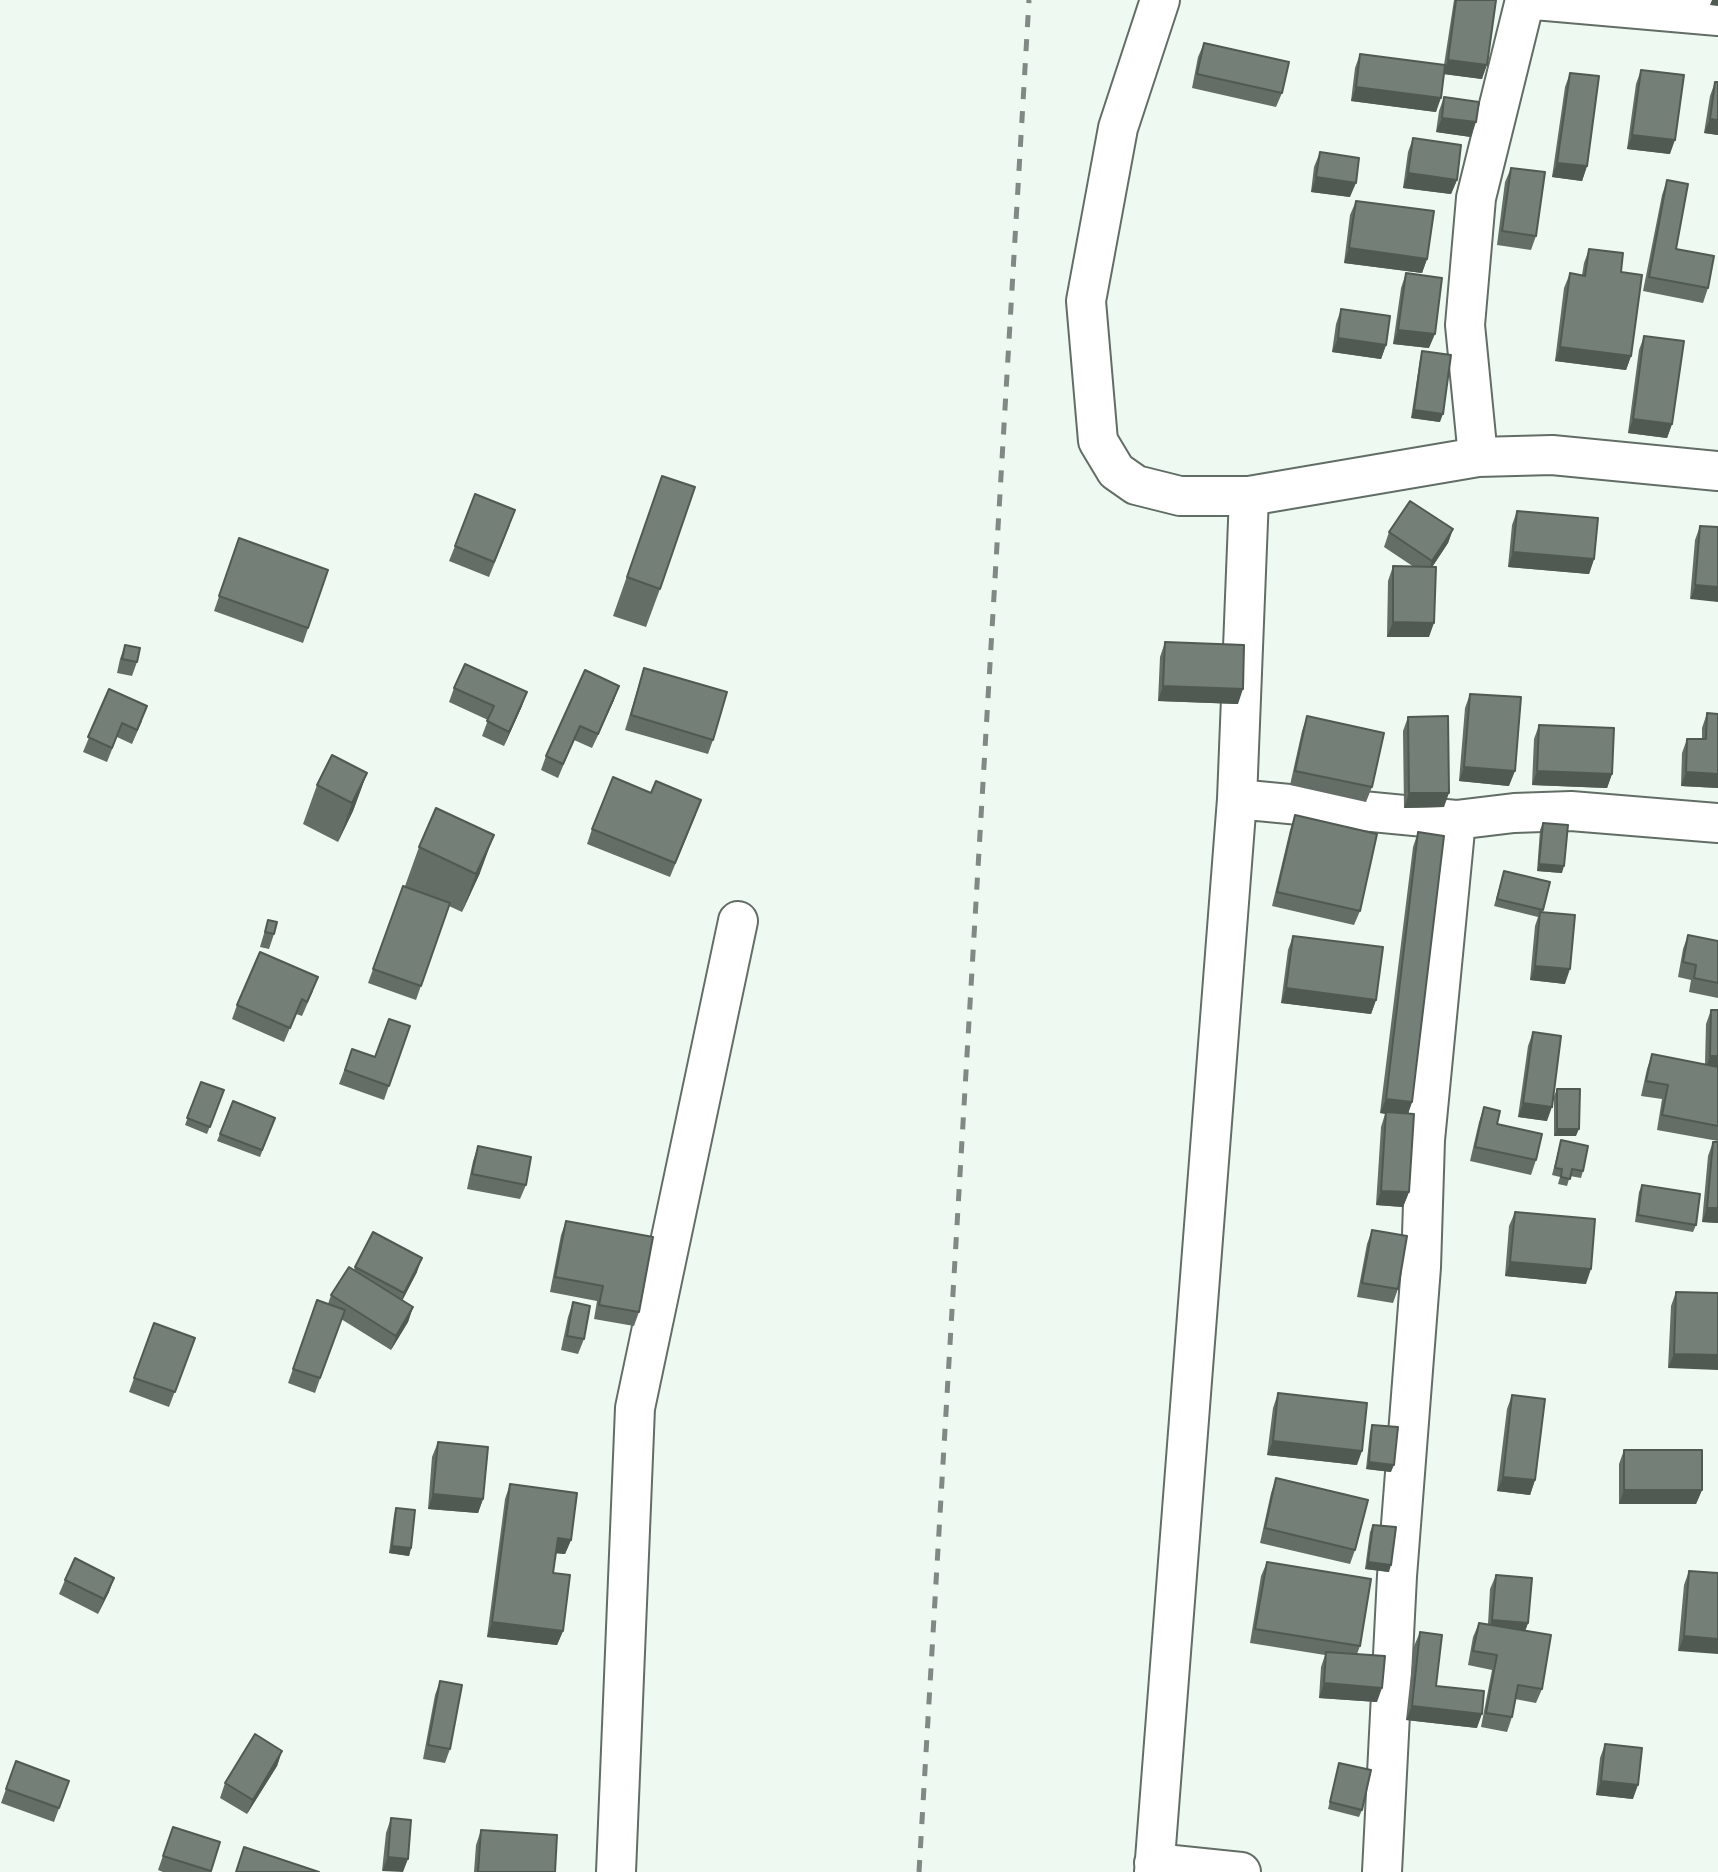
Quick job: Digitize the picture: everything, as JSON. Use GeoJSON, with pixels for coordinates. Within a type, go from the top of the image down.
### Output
{"type":"FeatureCollection","features":[{"type":"Feature","properties":{"kind":"street"},"geometry":{"type":"LineString","coordinates":[[1160,0],[1118,128],[1086,301],[1098,441],[1116,471],[1136,485],[1180,496],[1249,496],[1478,457],[1552,455],[1718,471]]}},
{"type":"Feature","properties":{"kind":"street"},"geometry":{"type":"LineString","coordinates":[[1478,457],[1465,325],[1476,198],[1525,0]]}},
{"type":"Feature","properties":{"kind":"street"},"geometry":{"type":"LineString","coordinates":[[1535,0],[1718,16]]}},
{"type":"Feature","properties":{"kind":"street"},"geometry":{"type":"LineString","coordinates":[[1241,1872],[1154,1867],[1237,799],[1249,496]]}},
{"type":"Feature","properties":{"kind":"street"},"geometry":{"type":"LineString","coordinates":[[1237,799],[1456,820],[1514,813],[1571,811],[1718,823]]}},
{"type":"Feature","properties":{"kind":"street"},"geometry":{"type":"LineString","coordinates":[[1382,1872],[1397,1576],[1420,1280],[1426,1140],[1456,820]]}},
{"type":"Feature","properties":{"kind":"street"},"geometry":{"type":"LineString","coordinates":[[616,1872],[635,1408],[738,921]]}},
{"type":"Feature","properties":{"kind":"building"},"geometry":{"type":"Polygon","coordinates":[[[1456,0],[1496,0],[1487,65],[1448,60],[1456,0]]]}},
{"type":"Feature","properties":{"kind":"building"},"geometry":{"type":"Polygon","coordinates":[[[1204,43],[1289,62],[1282,93],[1197,74],[1204,43]]]}},
{"type":"Feature","properties":{"kind":"building"},"geometry":{"type":"Polygon","coordinates":[[[1360,54],[1445,65],[1441,98],[1356,87],[1360,54]]]}},
{"type":"Feature","properties":{"kind":"building"},"geometry":{"type":"Polygon","coordinates":[[[1641,70],[1684,75],[1675,140],[1632,135],[1641,70]]]}},
{"type":"Feature","properties":{"kind":"building"},"geometry":{"type":"Polygon","coordinates":[[[1570,73],[1599,76],[1587,166],[1557,163],[1570,73]]]}},
{"type":"Feature","properties":{"kind":"building"},"geometry":{"type":"Polygon","coordinates":[[[1715,82],[1718,82],[1718,120],[1710,119],[1715,82]]]}},
{"type":"Feature","properties":{"kind":"building"},"geometry":{"type":"Polygon","coordinates":[[[1444,97],[1479,102],[1476,122],[1442,118],[1444,97]]]}},
{"type":"Feature","properties":{"kind":"building"},"geometry":{"type":"Polygon","coordinates":[[[1413,138],[1461,145],[1457,180],[1408,173],[1413,138]]]}},
{"type":"Feature","properties":{"kind":"building"},"geometry":{"type":"Polygon","coordinates":[[[1320,152],[1359,158],[1356,183],[1316,177],[1320,152]]]}},
{"type":"Feature","properties":{"kind":"building"},"geometry":{"type":"Polygon","coordinates":[[[1511,168],[1545,172],[1536,236],[1502,231],[1511,168]]]}},
{"type":"Feature","properties":{"kind":"building"},"geometry":{"type":"Polygon","coordinates":[[[1667,180],[1688,184],[1676,249],[1714,256],[1708,288],[1649,277],[1667,180]]]}},
{"type":"Feature","properties":{"kind":"building"},"geometry":{"type":"Polygon","coordinates":[[[1356,201],[1434,211],[1427,259],[1349,248],[1356,201]]]}},
{"type":"Feature","properties":{"kind":"building"},"geometry":{"type":"Polygon","coordinates":[[[1589,249],[1623,253],[1621,272],[1642,275],[1631,356],[1560,347],[1570,273],[1585,276],[1589,249]]]}},
{"type":"Feature","properties":{"kind":"building"},"geometry":{"type":"Polygon","coordinates":[[[1406,273],[1442,278],[1435,334],[1398,330],[1406,273]]]}},
{"type":"Feature","properties":{"kind":"building"},"geometry":{"type":"Polygon","coordinates":[[[1341,309],[1390,316],[1386,345],[1338,338],[1341,309]]]}},
{"type":"Feature","properties":{"kind":"building"},"geometry":{"type":"Polygon","coordinates":[[[1644,336],[1684,341],[1672,424],[1633,419],[1644,336]]]}},
{"type":"Feature","properties":{"kind":"building"},"geometry":{"type":"Polygon","coordinates":[[[1422,351],[1451,355],[1443,414],[1414,410],[1422,351]]]}},
{"type":"Feature","properties":{"kind":"building"},"geometry":{"type":"Polygon","coordinates":[[[662,476],[695,487],[660,589],[627,577],[662,476]]]}},
{"type":"Feature","properties":{"kind":"building"},"geometry":{"type":"Polygon","coordinates":[[[475,494],[515,510],[494,562],[455,546],[475,494]]]}},
{"type":"Feature","properties":{"kind":"building"},"geometry":{"type":"Polygon","coordinates":[[[1410,501],[1453,529],[1432,561],[1389,532],[1410,501]]]}},
{"type":"Feature","properties":{"kind":"building"},"geometry":{"type":"Polygon","coordinates":[[[1517,511],[1598,518],[1594,559],[1513,552],[1517,511]]]}},
{"type":"Feature","properties":{"kind":"building"},"geometry":{"type":"Polygon","coordinates":[[[1700,526],[1718,527],[1718,587],[1695,585],[1700,526]]]}},
{"type":"Feature","properties":{"kind":"building"},"geometry":{"type":"Polygon","coordinates":[[[239,538],[328,570],[308,628],[219,596],[239,538]]]}},
{"type":"Feature","properties":{"kind":"building"},"geometry":{"type":"Polygon","coordinates":[[[1393,566],[1436,567],[1434,623],[1393,622],[1393,566]]]}},
{"type":"Feature","properties":{"kind":"building"},"geometry":{"type":"Polygon","coordinates":[[[1165,642],[1244,645],[1243,689],[1163,686],[1165,642]]]}},
{"type":"Feature","properties":{"kind":"building"},"geometry":{"type":"Polygon","coordinates":[[[125,645],[140,648],[137,662],[122,659],[125,645]]]}},
{"type":"Feature","properties":{"kind":"building"},"geometry":{"type":"Polygon","coordinates":[[[465,664],[527,692],[509,732],[487,721],[494,706],[454,688],[465,664]]]}},
{"type":"Feature","properties":{"kind":"building"},"geometry":{"type":"Polygon","coordinates":[[[644,668],[727,692],[713,740],[631,715],[644,668]]]}},
{"type":"Feature","properties":{"kind":"building"},"geometry":{"type":"Polygon","coordinates":[[[585,670],[619,686],[598,734],[580,726],[563,764],[546,756],[585,670]]]}},
{"type":"Feature","properties":{"kind":"building"},"geometry":{"type":"Polygon","coordinates":[[[109,689],[147,706],[137,730],[122,723],[112,748],[88,737],[109,689]]]}},
{"type":"Feature","properties":{"kind":"building"},"geometry":{"type":"Polygon","coordinates":[[[1470,694],[1521,697],[1515,771],[1464,767],[1470,694]]]}},
{"type":"Feature","properties":{"kind":"building"},"geometry":{"type":"Polygon","coordinates":[[[1707,713],[1718,714],[1718,774],[1686,772],[1687,739],[1706,739],[1707,713]]]}},
{"type":"Feature","properties":{"kind":"building"},"geometry":{"type":"Polygon","coordinates":[[[1307,716],[1384,733],[1372,787],[1295,771],[1307,716]]]}},
{"type":"Feature","properties":{"kind":"building"},"geometry":{"type":"Polygon","coordinates":[[[1448,716],[1449,793],[1409,793],[1408,717],[1448,716]]]}},
{"type":"Feature","properties":{"kind":"building"},"geometry":{"type":"Polygon","coordinates":[[[1539,725],[1614,728],[1612,774],[1537,771],[1539,725]]]}},
{"type":"Feature","properties":{"kind":"building"},"geometry":{"type":"Polygon","coordinates":[[[332,755],[367,773],[352,803],[317,785],[332,755]]]}},
{"type":"Feature","properties":{"kind":"building"},"geometry":{"type":"Polygon","coordinates":[[[613,777],[651,793],[656,781],[701,800],[675,863],[592,829],[613,777]]]}},
{"type":"Feature","properties":{"kind":"building"},"geometry":{"type":"Polygon","coordinates":[[[436,808],[494,835],[476,874],[419,847],[436,808]]]}},
{"type":"Feature","properties":{"kind":"building"},"geometry":{"type":"Polygon","coordinates":[[[1295,815],[1377,834],[1360,911],[1277,892],[1295,815]]]}},
{"type":"Feature","properties":{"kind":"building"},"geometry":{"type":"Polygon","coordinates":[[[1543,823],[1568,825],[1564,866],[1539,864],[1543,823]]]}},
{"type":"Feature","properties":{"kind":"building"},"geometry":{"type":"Polygon","coordinates":[[[1418,832],[1444,836],[1412,1102],[1386,1099],[1418,832]]]}},
{"type":"Feature","properties":{"kind":"building"},"geometry":{"type":"Polygon","coordinates":[[[1504,871],[1550,882],[1543,910],[1497,899],[1504,871]]]}},
{"type":"Feature","properties":{"kind":"building"},"geometry":{"type":"Polygon","coordinates":[[[403,886],[450,903],[421,986],[373,969],[403,886]]]}},
{"type":"Feature","properties":{"kind":"building"},"geometry":{"type":"Polygon","coordinates":[[[1540,912],[1575,915],[1570,969],[1535,966],[1540,912]]]}},
{"type":"Feature","properties":{"kind":"building"},"geometry":{"type":"Polygon","coordinates":[[[268,920],[277,922],[274,934],[265,932],[268,920]]]}},
{"type":"Feature","properties":{"kind":"building"},"geometry":{"type":"Polygon","coordinates":[[[1688,935],[1718,941],[1718,983],[1694,978],[1696,965],[1683,962],[1688,935]]]}},
{"type":"Feature","properties":{"kind":"building"},"geometry":{"type":"Polygon","coordinates":[[[1293,936],[1383,947],[1376,1000],[1286,988],[1293,936]]]}},
{"type":"Feature","properties":{"kind":"building"},"geometry":{"type":"Polygon","coordinates":[[[260,952],[318,977],[307,1002],[302,999],[290,1028],[237,1005],[260,952]]]}},
{"type":"Feature","properties":{"kind":"building"},"geometry":{"type":"Polygon","coordinates":[[[1711,1010],[1718,1010],[1718,1056],[1710,1056],[1711,1010]]]}},
{"type":"Feature","properties":{"kind":"building"},"geometry":{"type":"Polygon","coordinates":[[[389,1019],[410,1026],[389,1086],[345,1070],[352,1049],[375,1057],[389,1019]]]}},
{"type":"Feature","properties":{"kind":"building"},"geometry":{"type":"Polygon","coordinates":[[[1533,1032],[1561,1036],[1552,1107],[1523,1103],[1533,1032]]]}},
{"type":"Feature","properties":{"kind":"building"},"geometry":{"type":"Polygon","coordinates":[[[1652,1054],[1718,1067],[1718,1126],[1662,1115],[1668,1085],[1646,1081],[1652,1054]]]}},
{"type":"Feature","properties":{"kind":"building"},"geometry":{"type":"Polygon","coordinates":[[[201,1082],[224,1090],[210,1127],[187,1118],[201,1082]]]}},
{"type":"Feature","properties":{"kind":"building"},"geometry":{"type":"Polygon","coordinates":[[[1557,1089],[1580,1089],[1579,1129],[1557,1129],[1557,1089]]]}},
{"type":"Feature","properties":{"kind":"building"},"geometry":{"type":"Polygon","coordinates":[[[233,1101],[275,1118],[262,1150],[220,1134],[233,1101]]]}},
{"type":"Feature","properties":{"kind":"building"},"geometry":{"type":"Polygon","coordinates":[[[1484,1107],[1500,1111],[1497,1124],[1542,1134],[1536,1160],[1475,1147],[1484,1107]]]}},
{"type":"Feature","properties":{"kind":"building"},"geometry":{"type":"Polygon","coordinates":[[[1386,1112],[1414,1114],[1409,1192],[1381,1191],[1386,1112]]]}},
{"type":"Feature","properties":{"kind":"building"},"geometry":{"type":"Polygon","coordinates":[[[1561,1140],[1588,1146],[1583,1171],[1572,1169],[1570,1179],[1561,1177],[1562,1169],[1555,1168],[1561,1140]]]}},
{"type":"Feature","properties":{"kind":"building"},"geometry":{"type":"Polygon","coordinates":[[[1713,1142],[1718,1142],[1718,1208],[1707,1208],[1713,1142]]]}},
{"type":"Feature","properties":{"kind":"building"},"geometry":{"type":"Polygon","coordinates":[[[478,1146],[531,1157],[526,1185],[472,1174],[478,1146]]]}},
{"type":"Feature","properties":{"kind":"building"},"geometry":{"type":"Polygon","coordinates":[[[1642,1185],[1700,1194],[1696,1225],[1638,1215],[1642,1185]]]}},
{"type":"Feature","properties":{"kind":"building"},"geometry":{"type":"Polygon","coordinates":[[[1515,1212],[1595,1219],[1591,1269],[1510,1262],[1515,1212]]]}},
{"type":"Feature","properties":{"kind":"building"},"geometry":{"type":"Polygon","coordinates":[[[566,1221],[653,1237],[639,1312],[599,1305],[603,1286],[555,1277],[566,1221]]]}},
{"type":"Feature","properties":{"kind":"building"},"geometry":{"type":"Polygon","coordinates":[[[1372,1230],[1407,1236],[1398,1289],[1362,1283],[1372,1230]]]}},
{"type":"Feature","properties":{"kind":"building"},"geometry":{"type":"Polygon","coordinates":[[[373,1232],[422,1258],[404,1293],[355,1267],[373,1232]]]}},
{"type":"Feature","properties":{"kind":"building"},"geometry":{"type":"Polygon","coordinates":[[[349,1267],[413,1307],[396,1336],[331,1295],[349,1267]]]}},
{"type":"Feature","properties":{"kind":"building"},"geometry":{"type":"Polygon","coordinates":[[[1676,1292],[1718,1293],[1718,1355],[1674,1354],[1676,1292]]]}},
{"type":"Feature","properties":{"kind":"building"},"geometry":{"type":"Polygon","coordinates":[[[317,1300],[345,1310],[320,1378],[293,1369],[317,1300]]]}},
{"type":"Feature","properties":{"kind":"building"},"geometry":{"type":"Polygon","coordinates":[[[573,1302],[590,1306],[584,1339],[567,1336],[573,1302]]]}},
{"type":"Feature","properties":{"kind":"building"},"geometry":{"type":"Polygon","coordinates":[[[154,1323],[195,1338],[175,1392],[134,1378],[154,1323]]]}},
{"type":"Feature","properties":{"kind":"building"},"geometry":{"type":"Polygon","coordinates":[[[1278,1393],[1367,1403],[1362,1451],[1273,1441],[1278,1393]]]}},
{"type":"Feature","properties":{"kind":"building"},"geometry":{"type":"Polygon","coordinates":[[[1512,1395],[1545,1399],[1535,1480],[1503,1477],[1512,1395]]]}},
{"type":"Feature","properties":{"kind":"building"},"geometry":{"type":"Polygon","coordinates":[[[1372,1425],[1398,1427],[1394,1465],[1369,1462],[1372,1425]]]}},
{"type":"Feature","properties":{"kind":"building"},"geometry":{"type":"Polygon","coordinates":[[[438,1442],[488,1447],[483,1499],[433,1494],[438,1442]]]}},
{"type":"Feature","properties":{"kind":"building"},"geometry":{"type":"Polygon","coordinates":[[[1624,1450],[1702,1450],[1702,1490],[1624,1490],[1624,1450]]]}},
{"type":"Feature","properties":{"kind":"building"},"geometry":{"type":"Polygon","coordinates":[[[1276,1478],[1368,1500],[1355,1550],[1265,1528],[1276,1478]]]}},
{"type":"Feature","properties":{"kind":"building"},"geometry":{"type":"Polygon","coordinates":[[[510,1484],[577,1493],[571,1540],[558,1538],[553,1573],[570,1575],[563,1631],[492,1622],[510,1484]]]}},
{"type":"Feature","properties":{"kind":"building"},"geometry":{"type":"Polygon","coordinates":[[[396,1508],[415,1510],[411,1548],[392,1546],[396,1508]]]}},
{"type":"Feature","properties":{"kind":"building"},"geometry":{"type":"Polygon","coordinates":[[[1373,1525],[1396,1527],[1391,1565],[1368,1562],[1373,1525]]]}},
{"type":"Feature","properties":{"kind":"building"},"geometry":{"type":"Polygon","coordinates":[[[75,1558],[114,1578],[104,1599],[65,1580],[75,1558]]]}},
{"type":"Feature","properties":{"kind":"building"},"geometry":{"type":"Polygon","coordinates":[[[1267,1562],[1371,1579],[1360,1646],[1255,1629],[1267,1562]]]}},
{"type":"Feature","properties":{"kind":"building"},"geometry":{"type":"Polygon","coordinates":[[[1689,1571],[1718,1573],[1718,1639],[1684,1636],[1689,1571]]]}},
{"type":"Feature","properties":{"kind":"building"},"geometry":{"type":"Polygon","coordinates":[[[1496,1575],[1532,1578],[1528,1623],[1492,1620],[1496,1575]]]}},
{"type":"Feature","properties":{"kind":"building"},"geometry":{"type":"Polygon","coordinates":[[[1479,1623],[1551,1635],[1542,1689],[1518,1685],[1512,1717],[1486,1713],[1497,1655],[1473,1651],[1479,1623]]]}},
{"type":"Feature","properties":{"kind":"building"},"geometry":{"type":"Polygon","coordinates":[[[1420,1632],[1442,1635],[1436,1686],[1484,1691],[1482,1714],[1412,1706],[1420,1632]]]}},
{"type":"Feature","properties":{"kind":"building"},"geometry":{"type":"Polygon","coordinates":[[[1326,1652],[1385,1656],[1382,1688],[1324,1683],[1326,1652]]]}},
{"type":"Feature","properties":{"kind":"building"},"geometry":{"type":"Polygon","coordinates":[[[440,1681],[462,1685],[450,1749],[428,1745],[440,1681]]]}},
{"type":"Feature","properties":{"kind":"building"},"geometry":{"type":"Polygon","coordinates":[[[255,1734],[282,1751],[253,1800],[225,1783],[255,1734]]]}},
{"type":"Feature","properties":{"kind":"building"},"geometry":{"type":"Polygon","coordinates":[[[1605,1744],[1642,1748],[1638,1785],[1601,1781],[1605,1744]]]}},
{"type":"Feature","properties":{"kind":"building"},"geometry":{"type":"Polygon","coordinates":[[[16,1761],[69,1781],[59,1808],[6,1789],[16,1761]]]}},
{"type":"Feature","properties":{"kind":"building"},"geometry":{"type":"Polygon","coordinates":[[[1339,1763],[1371,1770],[1362,1810],[1330,1802],[1339,1763]]]}},
{"type":"Feature","properties":{"kind":"building"},"geometry":{"type":"Polygon","coordinates":[[[391,1818],[411,1820],[408,1859],[388,1857],[391,1818]]]}},
{"type":"Feature","properties":{"kind":"building"},"geometry":{"type":"Polygon","coordinates":[[[173,1827],[220,1842],[211,1871],[163,1856],[173,1827]]]}},
{"type":"Feature","properties":{"kind":"building"},"geometry":{"type":"Polygon","coordinates":[[[481,1830],[557,1835],[555,1872],[478,1872],[481,1830]]]}},
{"type":"Feature","properties":{"kind":"building"},"geometry":{"type":"Polygon","coordinates":[[[244,1847],[319,1872],[236,1872],[244,1847]]]}},
{"type":"Feature","properties":{"kind":"railway"},"geometry":{"type":"LineString","coordinates":[[919,1872],[1029,0]]}}]}
